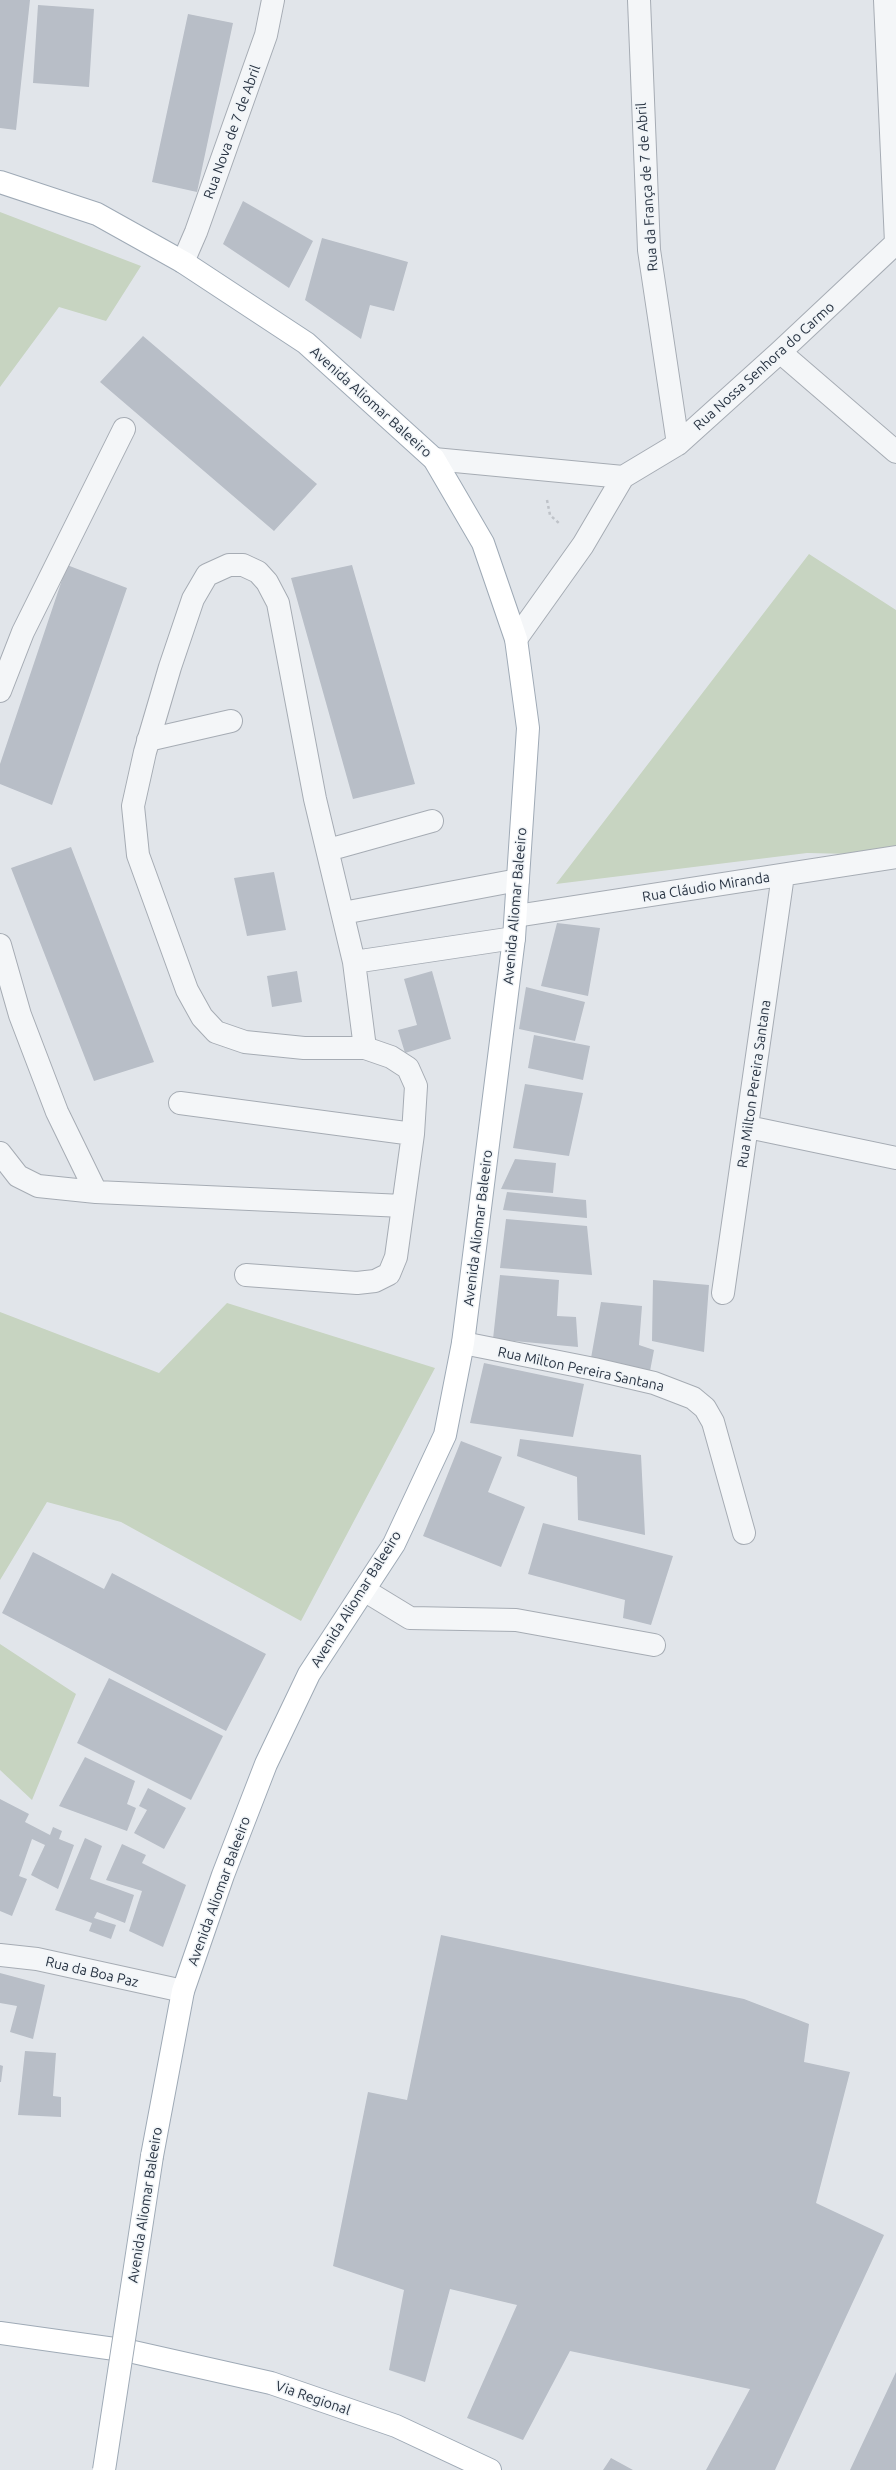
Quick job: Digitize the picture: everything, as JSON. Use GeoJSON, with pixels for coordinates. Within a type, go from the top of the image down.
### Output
{"type":"FeatureCollection","features":[{"type":"Feature","properties":{"kind":"main road","name":"Avenida Aliomar Baleeiro"},"geometry":{"type":"LineString","coordinates":[[0,182],[97,214],[183,262],[306,343],[434,459],[483,543],[516,639],[528,728],[514,938],[463,1344],[445,1435],[394,1544],[309,1674],[266,1764],[223,1875],[183,1991],[152,2156],[104,2470]]}},
{"type":"Feature","properties":{"kind":"main road","name":"Via Regional"},"geometry":{"type":"LineString","coordinates":[[0,2333],[129,2352],[271,2383],[396,2426],[490,2470]]}},
{"type":"Feature","properties":{"kind":"street","name":"Rua Nova de 7 de Abril"},"geometry":{"type":"LineString","coordinates":[[183,262],[196,232],[266,35],[273,0]]}},
{"type":"Feature","properties":{"kind":"street","name":"Rua da França de 7 de Abril"},"geometry":{"type":"LineString","coordinates":[[639,0],[649,250],[678,444]]}},
{"type":"Feature","properties":{"kind":"street"},"geometry":{"type":"LineString","coordinates":[[885,0],[896,243]]}},
{"type":"Feature","properties":{"kind":"street","name":"Rua Nossa Senhora do Carmo"},"geometry":{"type":"LineString","coordinates":[[516,639],[583,546],[623,477],[678,444],[780,352],[896,243]]}},
{"type":"Feature","properties":{"kind":"street"},"geometry":{"type":"LineString","coordinates":[[780,352],[896,452]]}},
{"type":"Feature","properties":{"kind":"street"},"geometry":{"type":"LineString","coordinates":[[0,691],[23,632],[124,429]]}},
{"type":"Feature","properties":{"kind":"street"},"geometry":{"type":"LineString","coordinates":[[434,459],[542,468],[623,477]]}},
{"type":"Feature","properties":{"kind":"street"},"geometry":{"type":"LineString","coordinates":[[246,1275],[357,1283],[375,1281],[390,1274],[396,1257],[413,1134],[416,1086],[408,1068],[391,1057],[365,1048],[304,1048],[245,1042],[216,1032],[202,1017],[187,990],[138,855],[133,806],[148,740],[193,599],[207,575],[229,565],[243,565],[258,572],[267,582],[278,603],[315,799],[354,962],[365,1048]]}},
{"type":"Feature","properties":{"kind":"street"},"geometry":{"type":"LineString","coordinates":[[148,740],[231,721]]}},
{"type":"Feature","properties":{"kind":"street"},"geometry":{"type":"LineString","coordinates":[[328,850],[432,821]]}},
{"type":"Feature","properties":{"kind":"street","name":"Rua Cláudio Miranda"},"geometry":{"type":"LineString","coordinates":[[516,916],[896,858]]}},
{"type":"Feature","properties":{"kind":"street","name":"Rua Milton Pereira Santana"},"geometry":{"type":"LineString","coordinates":[[723,1293],[783,875]]}},
{"type":"Feature","properties":{"kind":"street"},"geometry":{"type":"LineString","coordinates":[[343,913],[518,880]]}},
{"type":"Feature","properties":{"kind":"street"},"geometry":{"type":"LineString","coordinates":[[354,962],[514,938]]}},
{"type":"Feature","properties":{"kind":"street"},"geometry":{"type":"LineString","coordinates":[[0,945],[20,1015],[57,1112],[96,1192]]}},
{"type":"Feature","properties":{"kind":"street"},"geometry":{"type":"LineString","coordinates":[[180,1103],[413,1134]]}},
{"type":"Feature","properties":{"kind":"street"},"geometry":{"type":"LineString","coordinates":[[748,1127],[896,1158]]}},
{"type":"Feature","properties":{"kind":"street"},"geometry":{"type":"LineString","coordinates":[[0,1153],[18,1176],[38,1186],[96,1192],[403,1206]]}},
{"type":"Feature","properties":{"kind":"street","name":"Rua Milton Pereira Santana"},"geometry":{"type":"LineString","coordinates":[[463,1344],[594,1368],[654,1383],[693,1398],[705,1408],[713,1422],[744,1533]]}},
{"type":"Feature","properties":{"kind":"street"},"geometry":{"type":"LineString","coordinates":[[364,1590],[410,1618],[516,1620],[654,1645]]}},
{"type":"Feature","properties":{"kind":"street","name":"Rua da Boa Paz"},"geometry":{"type":"LineString","coordinates":[[0,1955],[36,1959],[183,1991]]}},
{"type":"Feature","properties":{"kind":"path"},"geometry":{"type":"LineString","coordinates":[[542,468],[550,515],[583,546]]}},
{"type":"Feature","properties":{"kind":"green space"},"geometry":{"type":"Polygon","coordinates":[[[0,212],[141,266],[106,321],[59,307],[0,387],[0,212]]]}},
{"type":"Feature","properties":{"kind":"green space"},"geometry":{"type":"Polygon","coordinates":[[[809,554],[896,610],[896,855],[807,853],[556,884],[809,554]]]}},
{"type":"Feature","properties":{"kind":"green space"},"geometry":{"type":"Polygon","coordinates":[[[227,1303],[435,1368],[301,1621],[121,1522],[47,1502],[0,1580],[0,1312],[159,1373],[227,1303]]]}},
{"type":"Feature","properties":{"kind":"green space"},"geometry":{"type":"Polygon","coordinates":[[[0,1644],[76,1694],[32,1800],[0,1770],[0,1644]]]}},
{"type":"Feature","properties":{"kind":"building"},"geometry":{"type":"Polygon","coordinates":[[[0,0],[30,0],[16,130],[0,128],[0,0]]]}},
{"type":"Feature","properties":{"kind":"building"},"geometry":{"type":"Polygon","coordinates":[[[38,5],[94,9],[89,87],[33,83],[38,5]]]}},
{"type":"Feature","properties":{"kind":"building"},"geometry":{"type":"Polygon","coordinates":[[[188,14],[233,23],[197,192],[152,182],[188,14]]]}},
{"type":"Feature","properties":{"kind":"building"},"geometry":{"type":"Polygon","coordinates":[[[243,201],[313,241],[289,288],[223,244],[243,201]]]}},
{"type":"Feature","properties":{"kind":"building"},"geometry":{"type":"Polygon","coordinates":[[[322,238],[408,262],[394,311],[370,305],[361,339],[305,300],[322,238]]]}},
{"type":"Feature","properties":{"kind":"building"},"geometry":{"type":"Polygon","coordinates":[[[143,336],[317,484],[274,531],[100,382],[143,336]]]}},
{"type":"Feature","properties":{"kind":"building"},"geometry":{"type":"Polygon","coordinates":[[[67,565],[127,588],[52,805],[0,784],[0,764],[67,565]]]}},
{"type":"Feature","properties":{"kind":"building"},"geometry":{"type":"Polygon","coordinates":[[[352,565],[415,784],[353,799],[291,578],[352,565]]]}},
{"type":"Feature","properties":{"kind":"building"},"geometry":{"type":"Polygon","coordinates":[[[71,847],[154,1062],[94,1081],[11,868],[71,847]]]}},
{"type":"Feature","properties":{"kind":"building"},"geometry":{"type":"Polygon","coordinates":[[[274,872],[286,930],[247,936],[234,878],[274,872]]]}},
{"type":"Feature","properties":{"kind":"building"},"geometry":{"type":"Polygon","coordinates":[[[557,923],[600,928],[588,996],[541,986],[557,923]]]}},
{"type":"Feature","properties":{"kind":"building"},"geometry":{"type":"Polygon","coordinates":[[[297,971],[302,1002],[272,1007],[267,976],[297,971]]]}},
{"type":"Feature","properties":{"kind":"building"},"geometry":{"type":"Polygon","coordinates":[[[432,971],[451,1039],[405,1053],[398,1030],[417,1025],[404,979],[432,971]]]}},
{"type":"Feature","properties":{"kind":"building"},"geometry":{"type":"Polygon","coordinates":[[[526,987],[585,1002],[575,1041],[519,1029],[526,987]]]}},
{"type":"Feature","properties":{"kind":"building"},"geometry":{"type":"Polygon","coordinates":[[[534,1035],[590,1046],[583,1080],[528,1068],[534,1035]]]}},
{"type":"Feature","properties":{"kind":"building"},"geometry":{"type":"Polygon","coordinates":[[[525,1084],[583,1093],[569,1156],[513,1148],[525,1084]]]}},
{"type":"Feature","properties":{"kind":"building"},"geometry":{"type":"Polygon","coordinates":[[[515,1159],[556,1163],[553,1193],[501,1189],[515,1159]]]}},
{"type":"Feature","properties":{"kind":"building"},"geometry":{"type":"Polygon","coordinates":[[[507,1192],[586,1200],[587,1218],[503,1210],[507,1192]]]}},
{"type":"Feature","properties":{"kind":"building"},"geometry":{"type":"Polygon","coordinates":[[[506,1219],[587,1226],[592,1275],[500,1268],[506,1219]]]}},
{"type":"Feature","properties":{"kind":"building"},"geometry":{"type":"Polygon","coordinates":[[[500,1275],[559,1280],[557,1316],[576,1317],[578,1347],[493,1339],[500,1275]]]}},
{"type":"Feature","properties":{"kind":"building"},"geometry":{"type":"Polygon","coordinates":[[[653,1280],[709,1285],[704,1352],[652,1341],[653,1280]]]}},
{"type":"Feature","properties":{"kind":"building"},"geometry":{"type":"Polygon","coordinates":[[[601,1302],[642,1306],[639,1345],[654,1350],[650,1371],[591,1358],[601,1302]]]}},
{"type":"Feature","properties":{"kind":"building"},"geometry":{"type":"Polygon","coordinates":[[[484,1363],[584,1384],[573,1437],[470,1423],[484,1363]]]}},
{"type":"Feature","properties":{"kind":"building"},"geometry":{"type":"Polygon","coordinates":[[[520,1439],[641,1455],[645,1535],[578,1520],[577,1477],[517,1456],[520,1439]]]}},
{"type":"Feature","properties":{"kind":"building"},"geometry":{"type":"Polygon","coordinates":[[[461,1441],[502,1457],[488,1492],[525,1507],[501,1567],[423,1536],[461,1441]]]}},
{"type":"Feature","properties":{"kind":"building"},"geometry":{"type":"Polygon","coordinates":[[[543,1523],[673,1556],[651,1625],[623,1618],[625,1600],[528,1574],[543,1523]]]}},
{"type":"Feature","properties":{"kind":"building"},"geometry":{"type":"Polygon","coordinates":[[[33,1552],[104,1589],[112,1573],[266,1654],[226,1731],[2,1613],[33,1552]]]}},
{"type":"Feature","properties":{"kind":"building"},"geometry":{"type":"Polygon","coordinates":[[[109,1678],[223,1736],[191,1800],[77,1743],[109,1678]]]}},
{"type":"Feature","properties":{"kind":"building"},"geometry":{"type":"Polygon","coordinates":[[[85,1757],[135,1781],[127,1804],[136,1808],[127,1831],[59,1806],[85,1757]]]}},
{"type":"Feature","properties":{"kind":"building"},"geometry":{"type":"Polygon","coordinates":[[[148,1788],[186,1808],[164,1849],[134,1833],[147,1810],[139,1806],[148,1788]]]}},
{"type":"Feature","properties":{"kind":"building"},"geometry":{"type":"Polygon","coordinates":[[[0,1799],[29,1814],[25,1822],[50,1835],[53,1827],[62,1831],[59,1839],[74,1845],[58,1889],[31,1875],[45,1845],[32,1839],[19,1876],[27,1879],[12,1916],[0,1911],[0,1799]]]}},
{"type":"Feature","properties":{"kind":"building"},"geometry":{"type":"Polygon","coordinates":[[[85,1838],[102,1846],[90,1879],[134,1895],[125,1923],[97,1912],[94,1918],[116,1925],[111,1939],[89,1931],[92,1923],[55,1910],[85,1838]]]}},
{"type":"Feature","properties":{"kind":"building"},"geometry":{"type":"Polygon","coordinates":[[[122,1844],[146,1855],[142,1863],[186,1885],[163,1947],[129,1931],[142,1891],[106,1880],[122,1844]]]}},
{"type":"Feature","properties":{"kind":"building"},"geometry":{"type":"Polygon","coordinates":[[[441,1935],[744,1999],[809,2024],[804,2062],[850,2072],[816,2203],[884,2235],[775,2470],[706,2470],[750,2389],[570,2351],[523,2440],[467,2418],[517,2305],[450,2289],[425,2382],[389,2370],[404,2290],[333,2266],[368,2092],[407,2100],[441,1935]]]}},
{"type":"Feature","properties":{"kind":"building"},"geometry":{"type":"Polygon","coordinates":[[[0,1973],[45,1985],[33,2039],[10,2032],[17,2006],[0,2003],[0,1973]]]}},
{"type":"Feature","properties":{"kind":"building"},"geometry":{"type":"Polygon","coordinates":[[[25,2051],[56,2053],[53,2096],[61,2097],[61,2117],[18,2115],[25,2051]]]}},
{"type":"Feature","properties":{"kind":"building"},"geometry":{"type":"Polygon","coordinates":[[[0,2065],[3,2066],[1,2082],[0,2082],[0,2065]]]}},
{"type":"Feature","properties":{"kind":"building"},"geometry":{"type":"Polygon","coordinates":[[[896,2372],[896,2470],[850,2470],[896,2372]]]}},
{"type":"Feature","properties":{"kind":"building"},"geometry":{"type":"Polygon","coordinates":[[[611,2458],[633,2470],[603,2470],[611,2458]]]}}]}
